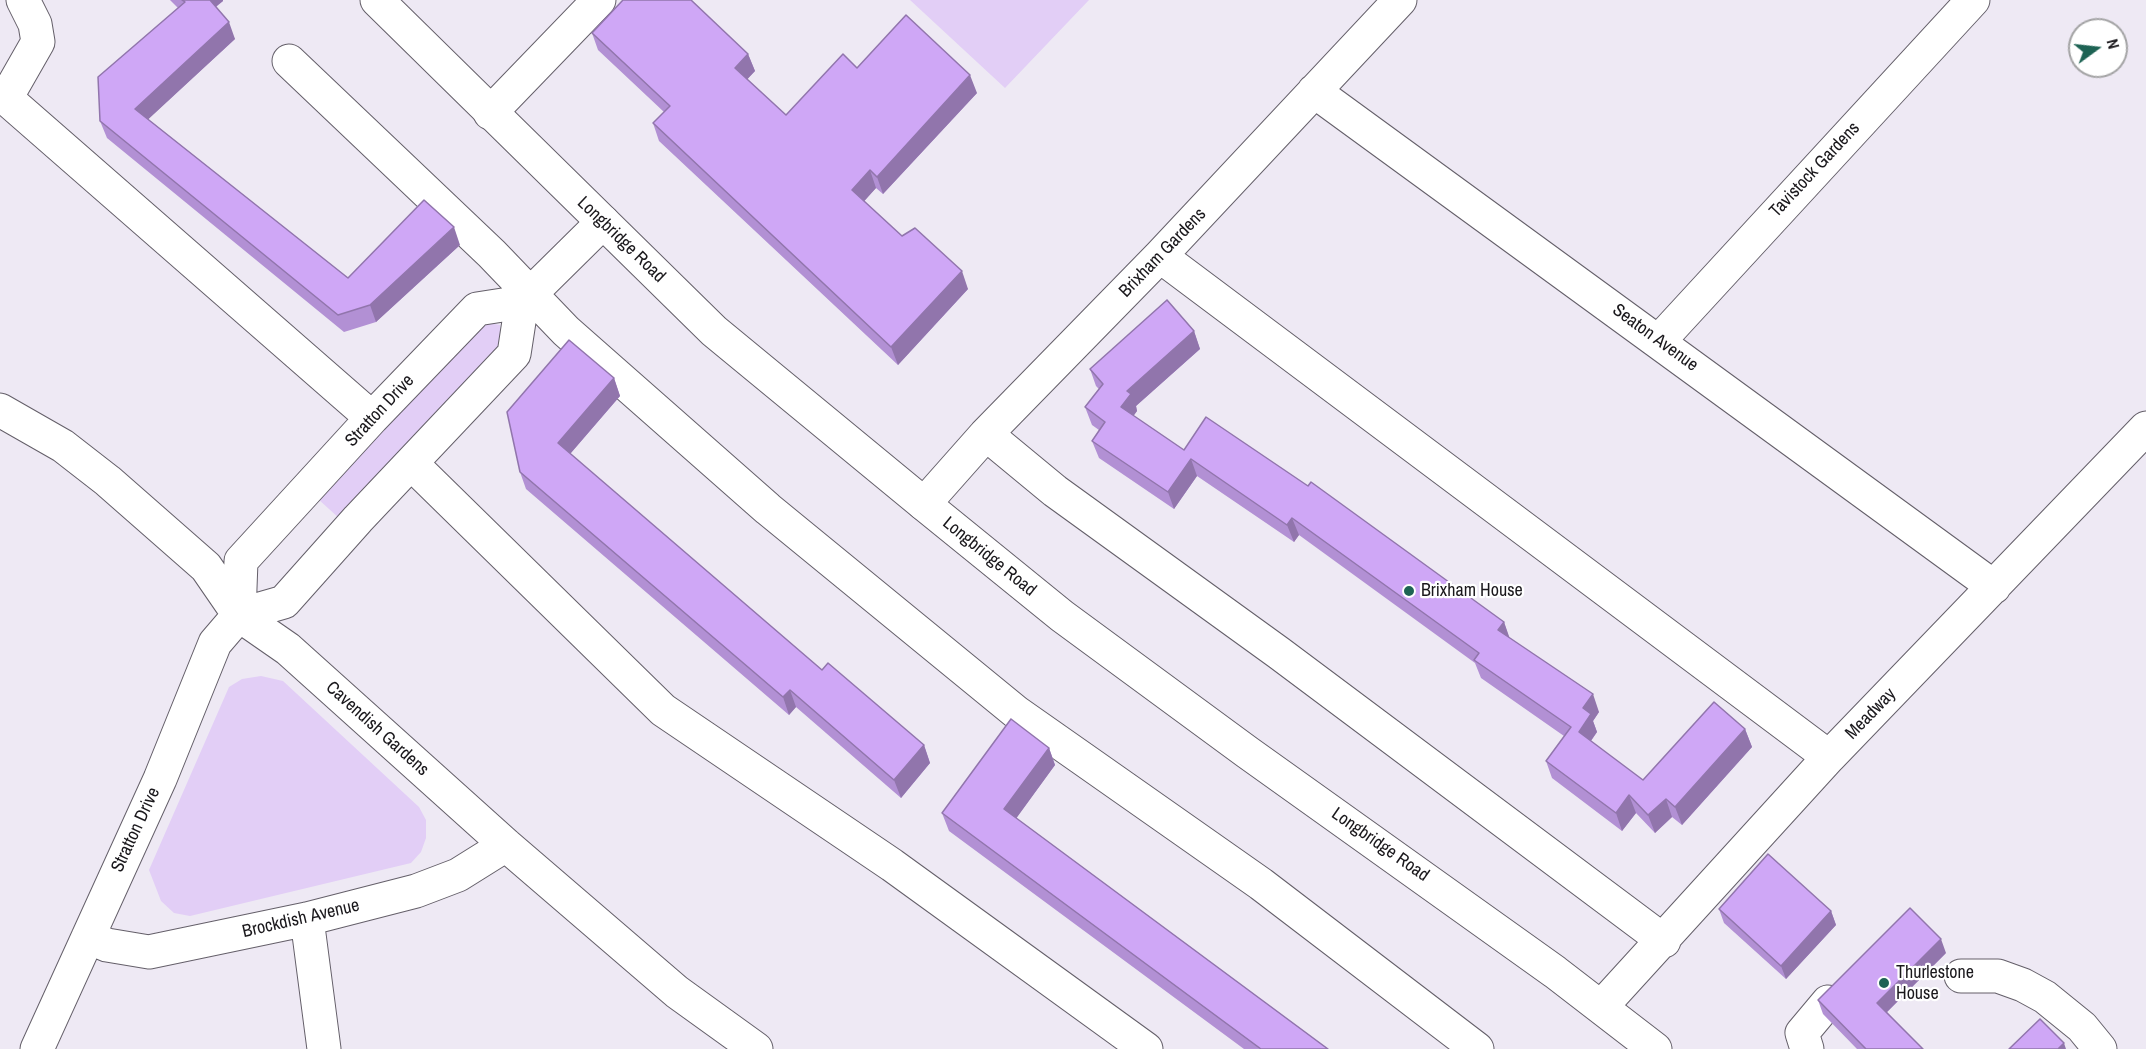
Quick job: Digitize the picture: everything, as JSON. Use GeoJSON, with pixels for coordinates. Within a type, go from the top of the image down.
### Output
{"type":"FeatureCollection","features":[{"type":"Feature","properties":{"kind":"street"},"geometry":{"type":"LineString","coordinates":[[23,0],[36,24],[38,42],[3,96],[372,418]]}},
{"type":"Feature","properties":{"kind":"street","name":"Longbridge Road"},"geometry":{"type":"LineString","coordinates":[[377,0],[714,331],[924,504],[1071,622],[1602,1006],[1655,1049]]}},
{"type":"Feature","properties":{"kind":"street"},"geometry":{"type":"LineString","coordinates":[[490,113],[599,0]]}},
{"type":"Feature","properties":{"kind":"street","name":"Brixham Gardens"},"geometry":{"type":"LineString","coordinates":[[924,504],[986,434],[1160,256],[1400,0]]}},
{"type":"Feature","properties":{"kind":"street","name":"Tavistock Gardens"},"geometry":{"type":"LineString","coordinates":[[1659,341],[1973,0]]}},
{"type":"Feature","properties":{"kind":"street"},"geometry":{"type":"LineString","coordinates":[[289,61],[492,254],[526,298],[768,509],[1016,712],[1261,884],[1477,1049]]}},
{"type":"Feature","properties":{"kind":"street","name":"Seaton Avenue"},"geometry":{"type":"LineString","coordinates":[[1314,91],[1994,587]]}},
{"type":"Feature","properties":{"kind":"street"},"geometry":{"type":"LineString","coordinates":[[239,615],[284,602],[358,519],[514,354],[526,298],[603,222]]}},
{"type":"Feature","properties":{"kind":"street"},"geometry":{"type":"LineString","coordinates":[[1160,256],[1829,757]]}},
{"type":"Feature","properties":{"kind":"street","name":"Stratton Drive"},"geometry":{"type":"LineString","coordinates":[[37,1049],[160,779],[215,643],[239,615],[241,561],[372,418],[477,309],[526,298]]}},
{"type":"Feature","properties":{"kind":"street","name":"Cavendish Gardens"},"geometry":{"type":"LineString","coordinates":[[0,410],[63,446],[108,481],[206,567],[239,615],[288,649],[506,845],[677,992],[756,1049]]}},
{"type":"Feature","properties":{"kind":"street","name":"Meadway"},"geometry":{"type":"LineString","coordinates":[[1602,1006],[1664,941],[1829,757],[2146,428]]}},
{"type":"Feature","properties":{"kind":"street"},"geometry":{"type":"LineString","coordinates":[[986,434],[1055,491],[1279,653],[1664,941]]}},
{"type":"Feature","properties":{"kind":"street"},"geometry":{"type":"LineString","coordinates":[[412,464],[663,710],[892,865],[1146,1049]]}},
{"type":"Feature","properties":{"kind":"street","name":"Brockdish Avenue"},"geometry":{"type":"LineString","coordinates":[[88,937],[107,945],[148,951],[307,919],[416,891],[458,875],[506,845]]}},
{"type":"Feature","properties":{"kind":"street"},"geometry":{"type":"LineString","coordinates":[[307,919],[324,1049]]}},
{"type":"Feature","properties":{"kind":"street"},"geometry":{"type":"LineString","coordinates":[[1961,976],[1998,976],[2023,985],[2045,998],[2082,1027],[2100,1049]]}},
{"type":"Feature","properties":{"kind":"street"},"geometry":{"type":"LineString","coordinates":[[1807,1049],[1802,1033],[1828,1002]]}},
{"type":"Feature","properties":{"kind":"shaded area"},"geometry":{"type":"Polygon","coordinates":[[[910,0],[1089,0],[1005,88],[910,0]]]}},
{"type":"Feature","properties":{"kind":"shaded area"},"geometry":{"type":"Polygon","coordinates":[[[489,323],[500,325],[504,349],[340,519],[318,499],[479,327],[489,323]]]}},
{"type":"Feature","properties":{"kind":"shaded area"},"geometry":{"type":"Polygon","coordinates":[[[261,676],[283,681],[419,807],[426,820],[426,838],[421,852],[411,863],[190,916],[174,913],[161,901],[149,870],[229,687],[242,679],[261,676]]]}},
{"type":"Feature","properties":{"kind":"building"},"geometry":{"type":"Polygon","coordinates":[[[182,0],[210,0],[229,22],[135,109],[348,278],[424,200],[454,227],[370,305],[338,315],[100,121],[98,77],[185,2],[182,0]]]}},
{"type":"Feature","properties":{"kind":"building"},"geometry":{"type":"Polygon","coordinates":[[[623,0],[691,0],[748,54],[735,68],[786,115],[843,54],[857,68],[906,15],[970,75],[877,177],[870,170],[852,190],[902,236],[915,228],[962,271],[891,347],[653,123],[670,106],[592,33],[623,0]]]}},
{"type":"Feature","properties":{"kind":"building","name":"Brixham House"},"geometry":{"type":"Polygon","coordinates":[[[1167,300],[1194,331],[1127,391],[1131,394],[1121,407],[1184,450],[1206,417],[1308,486],[1311,482],[1504,622],[1498,630],[1593,694],[1583,708],[1591,714],[1579,732],[1643,780],[1714,702],[1745,729],[1675,807],[1666,799],[1648,815],[1629,795],[1616,813],[1546,761],[1571,727],[1474,660],[1479,653],[1292,518],[1287,525],[1191,459],[1168,492],[1092,441],[1105,422],[1085,407],[1103,384],[1090,369],[1167,300]]]}},
{"type":"Feature","properties":{"kind":"building"},"geometry":{"type":"Polygon","coordinates":[[[569,340],[614,378],[558,443],[822,670],[828,663],[924,745],[894,780],[790,690],[783,697],[520,472],[507,412],[569,340]]]}},
{"type":"Feature","properties":{"kind":"building"},"geometry":{"type":"Polygon","coordinates":[[[1011,719],[1049,748],[1004,809],[1328,1049],[1261,1049],[942,813],[1011,719]]]}},
{"type":"Feature","properties":{"kind":"building"},"geometry":{"type":"Polygon","coordinates":[[[1768,854],[1831,911],[1781,966],[1719,909],[1768,854]]]}},
{"type":"Feature","properties":{"kind":"building","name":"Thurlestone House"},"geometry":{"type":"Polygon","coordinates":[[[1910,908],[1941,939],[1877,1003],[1923,1049],[1866,1049],[1818,1000],[1910,908]]]}},
{"type":"Feature","properties":{"kind":"building"},"geometry":{"type":"Polygon","coordinates":[[[2040,1019],[2064,1043],[2058,1049],[2009,1049],[2040,1019]]]}},
{"type":"Feature","properties":{"kind":"place","name":"Brixham House"},"geometry":{"type":"Point","coordinates":[1409,591]}},
{"type":"Feature","properties":{"kind":"place","name":"Thurlestone House"},"geometry":{"type":"Point","coordinates":[1884,983]}}]}
